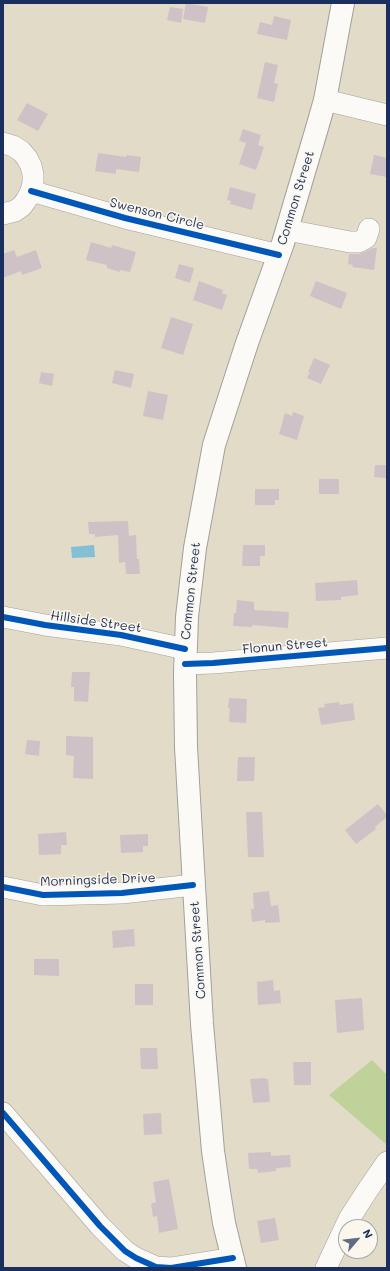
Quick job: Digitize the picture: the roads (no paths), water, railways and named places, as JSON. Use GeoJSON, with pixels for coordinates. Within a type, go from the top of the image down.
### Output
{"type":"FeatureCollection","features":[{"type":"Feature","properties":{"kind":"main road","name":"Common Street"},"geometry":{"type":"LineString","coordinates":[[234,1263],[224,1223],[213,1151],[202,1024],[193,885],[186,730],[185,657],[187,617],[195,548],[214,446],[247,343],[279,255],[325,100],[343,3]]}},
{"type":"Feature","properties":{"kind":"street"},"geometry":{"type":"LineString","coordinates":[[325,100],[387,115]]}},
{"type":"Feature","properties":{"kind":"street"},"geometry":{"type":"LineString","coordinates":[[3,143],[13,146],[27,158],[33,174],[31,191],[22,206],[14,211],[3,214]]}},
{"type":"Feature","properties":{"kind":"street","name":"Swenson Circle"},"geometry":{"type":"LineString","coordinates":[[31,191],[125,218],[279,255]]}},
{"type":"Feature","properties":{"kind":"street"},"geometry":{"type":"LineString","coordinates":[[287,230],[350,242],[359,242],[366,238],[369,230]]}},
{"type":"Feature","properties":{"kind":"street","name":"Hillside Street"},"geometry":{"type":"LineString","coordinates":[[3,617],[45,626],[121,635],[185,657]]}},
{"type":"Feature","properties":{"kind":"street","name":"Flonun Street"},"geometry":{"type":"LineString","coordinates":[[185,657],[213,663],[387,648]]}},
{"type":"Feature","properties":{"kind":"street","name":"Morningside Drive"},"geometry":{"type":"LineString","coordinates":[[3,887],[43,895],[122,893],[193,885]]}},
{"type":"Feature","properties":{"kind":"street"},"geometry":{"type":"LineString","coordinates":[[3,1113],[100,1226],[125,1251],[156,1267],[172,1268],[234,1263]]}},
{"type":"Feature","properties":{"kind":"street"},"geometry":{"type":"LineString","coordinates":[[326,1268],[349,1219],[366,1190],[387,1162]]}},
{"type":"Feature","properties":{"kind":"water"},"geometry":{"type":"Polygon","coordinates":[[[94,545],[95,557],[72,558],[71,547],[94,545]]]}}]}
